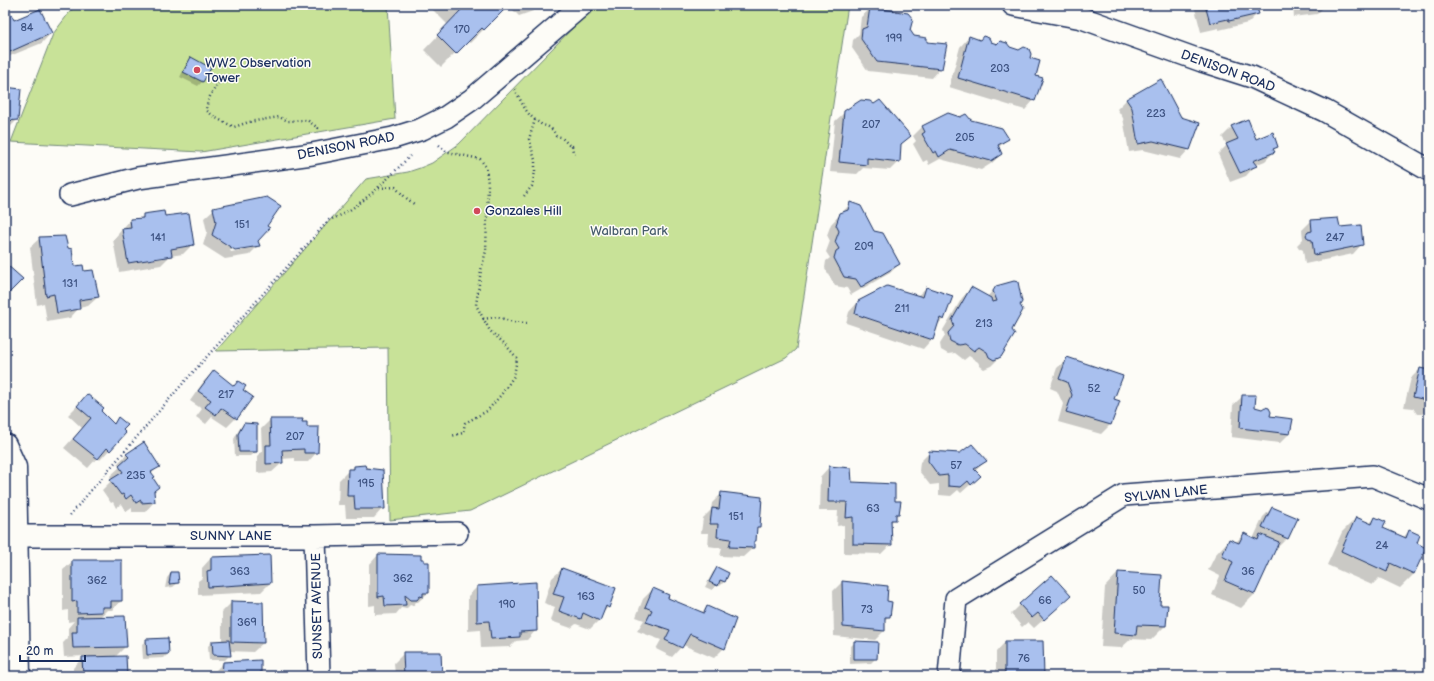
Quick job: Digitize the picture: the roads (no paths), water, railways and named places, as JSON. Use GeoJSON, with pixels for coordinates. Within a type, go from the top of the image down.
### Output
{"type":"FeatureCollection","features":[{"type":"Feature","properties":{"kind":"main road"},"geometry":{"type":"LineString","coordinates":[[5,445],[15,467],[11,536],[19,676]]}},
{"type":"Feature","properties":{"kind":"street","name":"DENISON ROAD"},"geometry":{"type":"LineString","coordinates":[[70,195],[138,178],[312,154],[393,138],[422,128],[446,117],[471,100],[582,5]]}},
{"type":"Feature","properties":{"kind":"street","name":"DENISON ROAD"},"geometry":{"type":"LineString","coordinates":[[1013,5],[1082,18],[1202,61],[1252,77],[1325,111],[1429,170]]}},
{"type":"Feature","properties":{"kind":"street","name":"SYLVAN LANE"},"geometry":{"type":"LineString","coordinates":[[949,676],[956,599],[1124,495],[1373,476],[1429,499]]}},
{"type":"Feature","properties":{"kind":"street","name":"SUNNY LANE"},"geometry":{"type":"LineString","coordinates":[[11,536],[316,536],[457,533]]}},
{"type":"Feature","properties":{"kind":"street","name":"SUNSET AVENUE"},"geometry":{"type":"LineString","coordinates":[[316,536],[319,676]]}},
{"type":"Feature","properties":{"kind":"place","name":"WW2 Observation Tower"},"geometry":{"type":"Point","coordinates":[197,70]}},
{"type":"Feature","properties":{"kind":"place","name":"Gonzales Hill"},"geometry":{"type":"Point","coordinates":[477,211]}},
{"type":"Feature","properties":{"kind":"park label","name":"Walbran Park"},"geometry":{"type":"Point","coordinates":[629,231]}}]}
